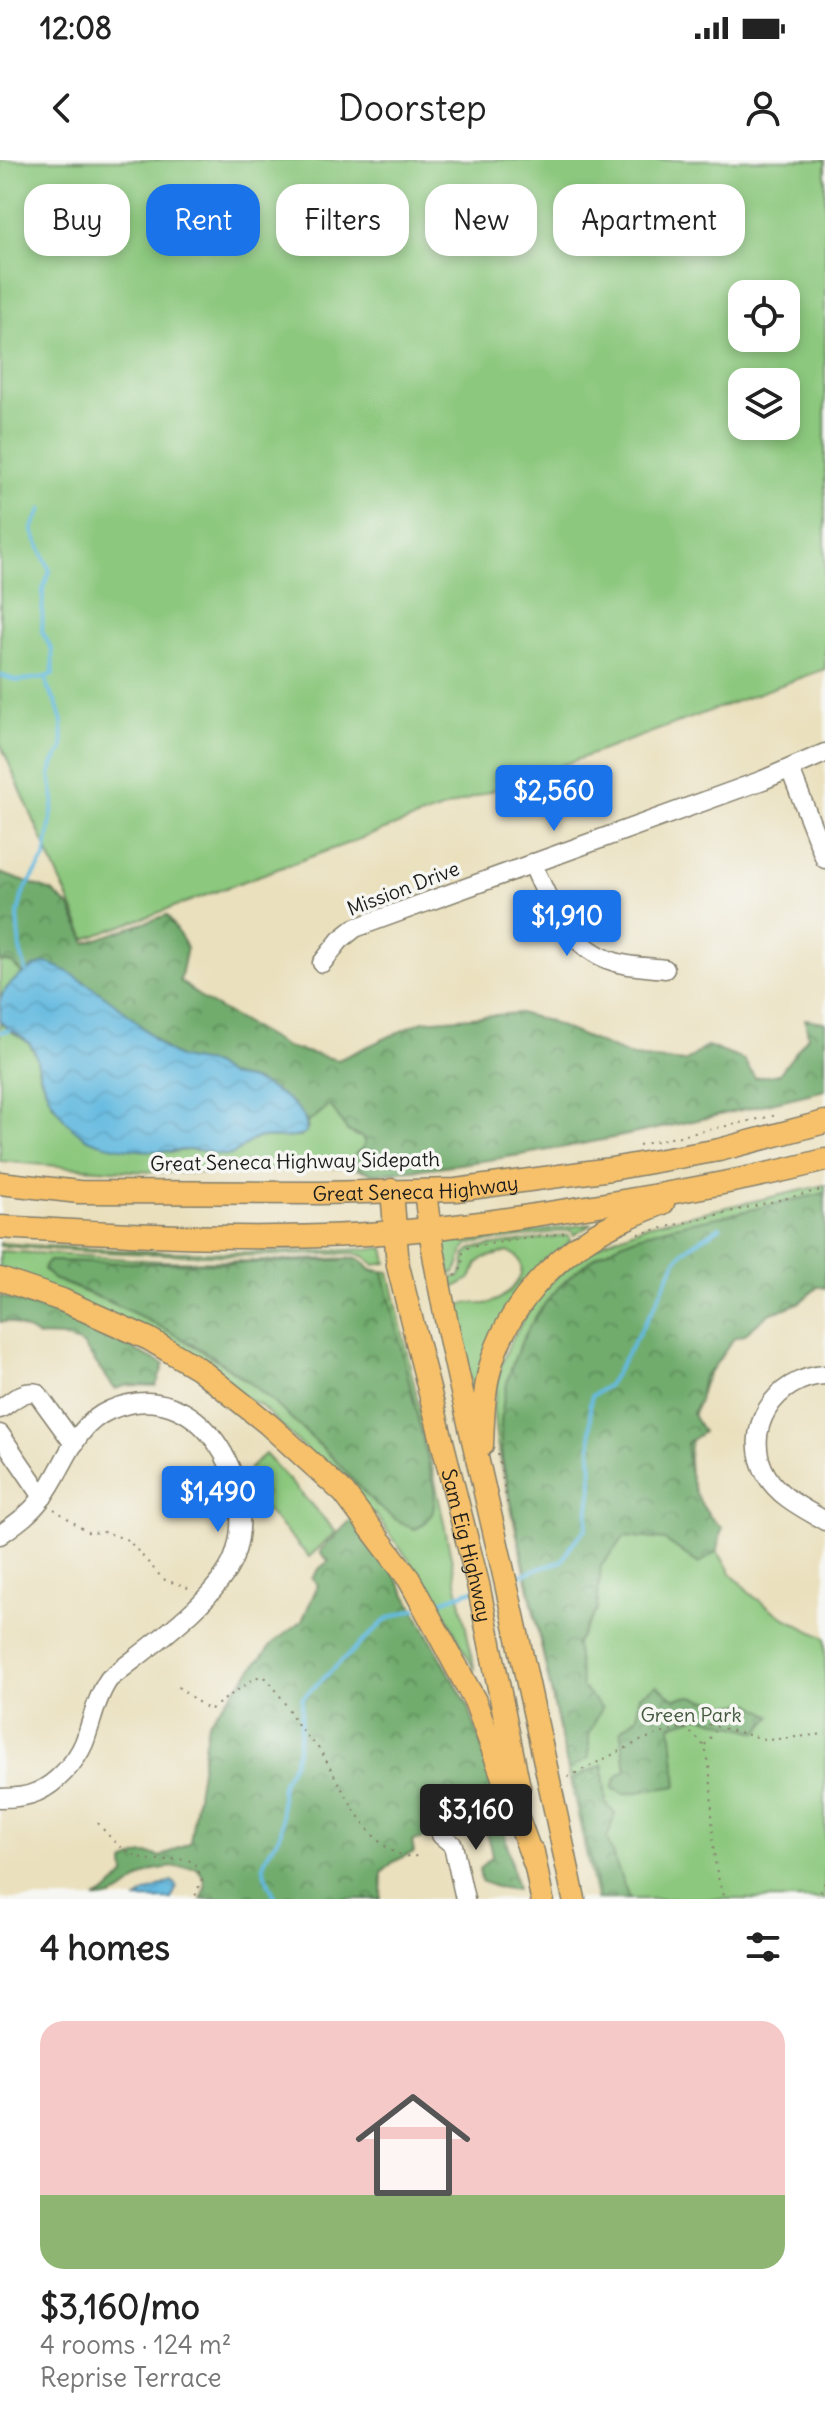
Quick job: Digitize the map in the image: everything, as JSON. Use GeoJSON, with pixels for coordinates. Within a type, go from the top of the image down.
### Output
{"type":"FeatureCollection","features":[{"type":"Feature","properties":{"kind":"main road","name":"Great Seneca Highway"},"geometry":{"type":"LineString","coordinates":[[0,1183],[79,1192],[425,1191],[518,1183],[611,1169],[719,1150],[825,1122]]}},
{"type":"Feature","properties":{"kind":"main road","name":"Great Seneca Highway"},"geometry":{"type":"LineString","coordinates":[[0,1227],[178,1236],[323,1236],[395,1231],[534,1215],[699,1188],[825,1160]]}},
{"type":"Feature","properties":{"kind":"main road"},"geometry":{"type":"LineString","coordinates":[[481,1474],[488,1376],[502,1337],[524,1298],[560,1260],[588,1239],[699,1188]]}},
{"type":"Feature","properties":{"kind":"main road","name":"Sam Eig Highway"},"geometry":{"type":"LineString","coordinates":[[392,1190],[398,1266],[479,1588],[542,1899]]}},
{"type":"Feature","properties":{"kind":"main road","name":"Sam Eig Highway"},"geometry":{"type":"LineString","coordinates":[[425,1191],[429,1227],[574,1899]]}},
{"type":"Feature","properties":{"kind":"main road"},"geometry":{"type":"LineString","coordinates":[[0,1279],[62,1300],[149,1339],[198,1368],[268,1424],[344,1493],[409,1579],[475,1701],[535,1865]]}},
{"type":"Feature","properties":{"kind":"street","name":"Mission Drive"},"geometry":{"type":"LineString","coordinates":[[322,963],[340,940],[355,928],[790,769],[825,753]]}},
{"type":"Feature","properties":{"kind":"street"},"geometry":{"type":"LineString","coordinates":[[790,769],[825,859]]}},
{"type":"Feature","properties":{"kind":"street"},"geometry":{"type":"LineString","coordinates":[[532,863],[554,911],[582,943],[604,958],[618,963],[665,969]]}},
{"type":"Feature","properties":{"kind":"street"},"geometry":{"type":"LineString","coordinates":[[825,1375],[800,1379],[781,1391],[764,1413],[757,1441],[763,1468],[773,1485],[825,1521]]}},
{"type":"Feature","properties":{"kind":"street"},"geometry":{"type":"LineString","coordinates":[[0,1409],[24,1393],[33,1391],[74,1444]]}},
{"type":"Feature","properties":{"kind":"street"},"geometry":{"type":"LineString","coordinates":[[0,1535],[30,1512],[42,1498],[85,1427],[113,1409],[147,1400],[178,1409],[212,1436],[227,1458],[237,1482],[241,1505],[233,1558],[211,1594],[109,1679],[83,1745],[70,1765],[37,1792],[17,1798],[0,1798]]}},
{"type":"Feature","properties":{"kind":"street"},"geometry":{"type":"LineString","coordinates":[[0,1434],[42,1498]]}},
{"type":"Feature","properties":{"kind":"street"},"geometry":{"type":"LineString","coordinates":[[441,1835],[453,1845],[465,1899]]}},
{"type":"Feature","properties":{"kind":"path"},"geometry":{"type":"LineString","coordinates":[[640,1144],[782,1114]]}},
{"type":"Feature","properties":{"kind":"path"},"geometry":{"type":"LineString","coordinates":[[638,1234],[825,1189]]}},
{"type":"Feature","properties":{"kind":"path"},"geometry":{"type":"LineString","coordinates":[[448,1277],[459,1272],[463,1252],[469,1247],[568,1232]]}},
{"type":"Feature","properties":{"kind":"path"},"geometry":{"type":"LineString","coordinates":[[498,1446],[510,1516]]}},
{"type":"Feature","properties":{"kind":"path"},"geometry":{"type":"LineString","coordinates":[[42,1498],[89,1533],[105,1532],[128,1540],[163,1579],[188,1588]]}},
{"type":"Feature","properties":{"kind":"path"},"geometry":{"type":"LineString","coordinates":[[178,1687],[211,1709],[249,1681],[261,1676],[269,1681],[303,1732],[319,1748],[363,1822],[379,1840],[398,1854],[417,1856]]}},
{"type":"Feature","properties":{"kind":"path"},"geometry":{"type":"LineString","coordinates":[[566,1778],[644,1739],[699,1722],[768,1740],[825,1734]]}},
{"type":"Feature","properties":{"kind":"path"},"geometry":{"type":"LineString","coordinates":[[704,1746],[718,1726]]}},
{"type":"Feature","properties":{"kind":"path"},"geometry":{"type":"LineString","coordinates":[[681,1727],[704,1746],[708,1759],[716,1874],[726,1899]]}},
{"type":"Feature","properties":{"kind":"path"},"geometry":{"type":"LineString","coordinates":[[98,1823],[117,1844],[137,1856],[156,1860],[178,1858],[195,1863],[202,1879],[194,1899]]}},
{"type":"Feature","properties":{"kind":"path"},"geometry":{"type":"LineString","coordinates":[[817,1899],[825,1882]]}},
{"type":"Feature","properties":{"kind":"green space"},"geometry":{"type":"Polygon","coordinates":[[[0,160],[825,160],[825,669],[86,939],[0,743],[0,160]]]}},
{"type":"Feature","properties":{"kind":"green space"},"geometry":{"type":"Polygon","coordinates":[[[0,873],[52,891],[70,907],[86,943],[167,915],[187,947],[180,981],[204,1000],[286,1047],[338,1060],[423,1021],[519,1013],[544,1020],[633,1057],[685,1062],[707,1046],[744,1060],[755,1078],[779,1074],[808,1036],[805,1019],[825,1022],[825,1090],[545,1151],[374,1174],[355,1164],[355,1154],[365,1142],[362,1137],[347,1131],[330,1105],[306,1124],[295,1107],[271,1089],[253,1080],[227,1075],[212,1064],[183,1059],[170,1053],[141,1026],[26,971],[23,974],[12,963],[0,961],[0,873]]]}},
{"type":"Feature","properties":{"kind":"green space"},"geometry":{"type":"Polygon","coordinates":[[[0,961],[12,963],[23,974],[0,999],[0,961]]]}},
{"type":"Feature","properties":{"kind":"green space"},"geometry":{"type":"Polygon","coordinates":[[[0,1021],[29,1043],[37,1057],[39,1074],[53,1105],[82,1135],[132,1149],[173,1152],[194,1149],[221,1155],[236,1152],[257,1138],[300,1137],[308,1128],[306,1124],[330,1105],[354,1135],[362,1137],[365,1143],[355,1164],[362,1170],[314,1167],[175,1173],[0,1161],[0,1021]]]}},
{"type":"Feature","properties":{"kind":"green space","name":"Green Park"},"geometry":{"type":"Polygon","coordinates":[[[825,1185],[825,1273],[750,1318],[712,1366],[693,1417],[689,1458],[690,1476],[709,1538],[732,1574],[753,1596],[783,1617],[825,1638],[825,1899],[596,1899],[497,1443],[493,1407],[501,1366],[510,1342],[535,1300],[554,1279],[603,1243],[647,1225],[825,1185]]]}},
{"type":"Feature","properties":{"kind":"green space"},"geometry":{"type":"Polygon","coordinates":[[[825,1193],[825,1288],[819,1286],[799,1303],[769,1314],[744,1335],[734,1338],[703,1377],[699,1401],[692,1413],[703,1432],[687,1443],[691,1478],[706,1511],[722,1527],[718,1550],[699,1564],[665,1540],[625,1536],[601,1566],[597,1610],[576,1644],[582,1687],[602,1708],[589,1734],[589,1758],[568,1770],[502,1459],[501,1424],[505,1390],[515,1358],[529,1328],[548,1300],[571,1275],[599,1255],[651,1232],[825,1193]]]}},
{"type":"Feature","properties":{"kind":"green space"},"geometry":{"type":"Polygon","coordinates":[[[592,1224],[574,1235],[571,1230],[469,1244],[463,1251],[457,1270],[450,1274],[447,1259],[441,1260],[441,1243],[592,1224]]]}},
{"type":"Feature","properties":{"kind":"green space"},"geometry":{"type":"Polygon","coordinates":[[[569,1235],[570,1241],[481,1367],[473,1395],[446,1280],[460,1276],[466,1254],[473,1248],[569,1235]],[[508,1252],[484,1258],[478,1263],[471,1278],[452,1289],[453,1300],[461,1305],[485,1304],[504,1295],[516,1284],[521,1271],[519,1259],[508,1252]]]}},
{"type":"Feature","properties":{"kind":"green space"},"geometry":{"type":"Polygon","coordinates":[[[0,1243],[192,1252],[384,1248],[387,1263],[375,1265],[354,1253],[143,1254],[0,1246],[0,1243]]]}},
{"type":"Feature","properties":{"kind":"green space"},"geometry":{"type":"Polygon","coordinates":[[[0,1251],[162,1261],[357,1258],[371,1268],[354,1259],[184,1265],[49,1261],[53,1279],[126,1309],[218,1361],[267,1396],[334,1459],[434,1487],[383,1271],[389,1272],[475,1671],[448,1619],[420,1575],[374,1513],[260,1405],[0,1275],[0,1251]]]}},
{"type":"Feature","properties":{"kind":"green space"},"geometry":{"type":"Polygon","coordinates":[[[360,1260],[372,1271],[383,1271],[434,1487],[435,1500],[430,1517],[415,1529],[379,1507],[295,1421],[222,1363],[139,1315],[53,1279],[44,1270],[49,1261],[206,1263],[360,1260]]]}},
{"type":"Feature","properties":{"kind":"green space"},"geometry":{"type":"Polygon","coordinates":[[[0,1296],[66,1317],[164,1364],[156,1386],[128,1385],[115,1389],[82,1344],[62,1337],[38,1336],[11,1322],[0,1322],[0,1296]]]}},
{"type":"Feature","properties":{"kind":"green space"},"geometry":{"type":"Polygon","coordinates":[[[265,1454],[336,1532],[309,1557],[259,1502],[267,1494],[246,1472],[265,1454]]]}},
{"type":"Feature","properties":{"kind":"green space"},"geometry":{"type":"Polygon","coordinates":[[[353,1518],[386,1559],[468,1706],[491,1771],[517,1890],[481,1881],[479,1869],[492,1857],[491,1849],[483,1826],[467,1799],[431,1803],[433,1811],[427,1822],[429,1835],[412,1841],[414,1852],[393,1862],[382,1873],[381,1899],[201,1899],[205,1887],[200,1872],[197,1868],[180,1867],[152,1871],[120,1893],[95,1899],[125,1875],[124,1863],[129,1860],[146,1854],[161,1857],[190,1842],[208,1722],[273,1643],[302,1621],[318,1585],[312,1578],[329,1561],[321,1550],[353,1518]]]}},
{"type":"Feature","properties":{"kind":"green space"},"geometry":{"type":"Polygon","coordinates":[[[657,1685],[674,1698],[692,1696],[729,1705],[750,1703],[772,1716],[758,1732],[698,1716],[671,1725],[677,1786],[624,1794],[612,1788],[617,1776],[626,1770],[621,1730],[638,1716],[639,1696],[657,1685]]]}},
{"type":"Feature","properties":{"kind":"green space"},"geometry":{"type":"Polygon","coordinates":[[[603,1765],[606,1803],[615,1814],[607,1839],[629,1899],[599,1899],[573,1778],[603,1765]]]}},
{"type":"Feature","properties":{"kind":"water"},"geometry":{"type":"Polygon","coordinates":[[[46,963],[68,972],[96,990],[173,1054],[209,1063],[230,1076],[254,1081],[280,1094],[303,1116],[306,1133],[289,1138],[258,1138],[233,1154],[224,1155],[194,1150],[126,1149],[83,1136],[52,1102],[32,1047],[0,1021],[0,1000],[7,988],[26,972],[46,963]]]}},
{"type":"Feature","properties":{"kind":"water"},"geometry":{"type":"Polygon","coordinates":[[[172,1881],[177,1887],[171,1899],[137,1899],[145,1893],[172,1881]]]}},
{"type":"Feature","properties":{"kind":"waterway"},"geometry":{"type":"LineString","coordinates":[[26,971],[17,917],[23,893],[45,858],[54,800],[50,775],[63,749],[62,722],[46,677],[53,674],[52,650],[42,631],[43,590],[50,571],[32,529],[42,509]]}},
{"type":"Feature","properties":{"kind":"waterway"},"geometry":{"type":"LineString","coordinates":[[0,675],[18,681],[46,677]]}},
{"type":"Feature","properties":{"kind":"waterway"},"geometry":{"type":"LineString","coordinates":[[0,1032],[9,1030]]}},
{"type":"Feature","properties":{"kind":"waterway"},"geometry":{"type":"LineString","coordinates":[[511,1578],[562,1561],[586,1529],[592,1487],[592,1396],[608,1385],[616,1373],[654,1307],[676,1260],[686,1249],[720,1227]]}},
{"type":"Feature","properties":{"kind":"waterway"},"geometry":{"type":"LineString","coordinates":[[432,1604],[473,1590]]}},
{"type":"Feature","properties":{"kind":"waterway"},"geometry":{"type":"LineString","coordinates":[[275,1899],[264,1864],[281,1831],[282,1787],[297,1752],[302,1698],[387,1619],[416,1609]]}}]}
